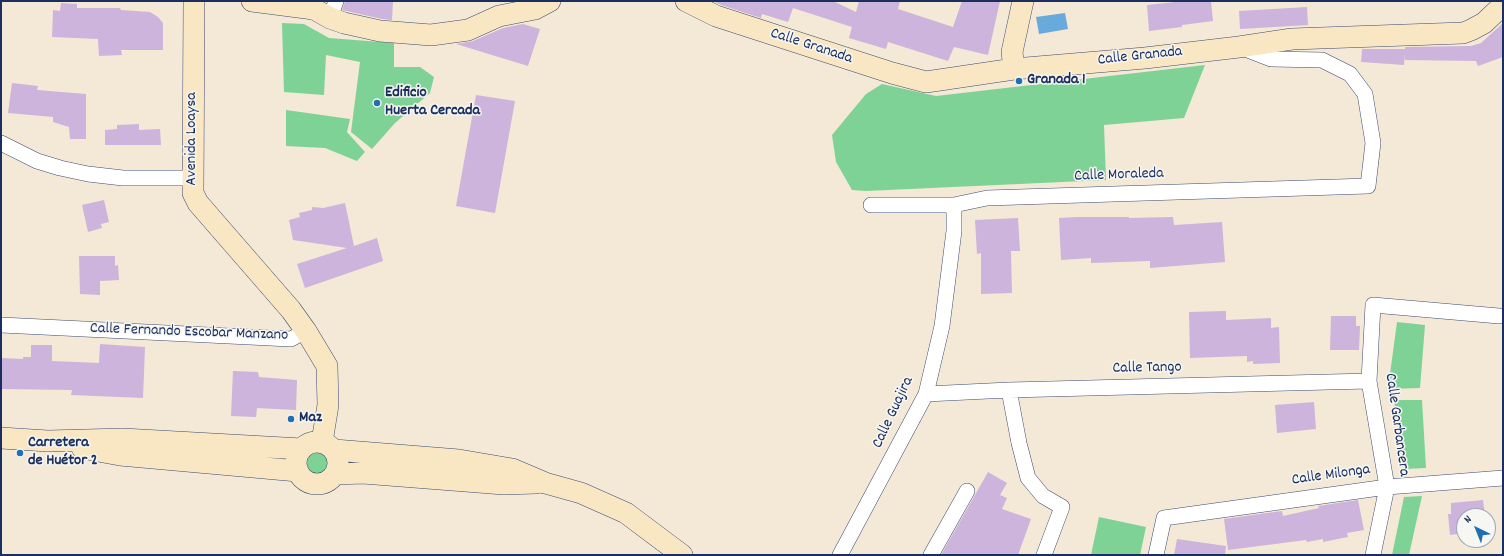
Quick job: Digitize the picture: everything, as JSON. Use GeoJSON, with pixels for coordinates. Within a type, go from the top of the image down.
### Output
{"type":"FeatureCollection","features":[{"type":"Feature","properties":{"kind":"street","name":"Avenida Loaysa"},"geometry":{"type":"LineString","coordinates":[[194,1],[193,193],[198,203],[291,310],[306,331]]}},
{"type":"Feature","properties":{"kind":"street"},"geometry":{"type":"LineString","coordinates":[[252,1],[314,9],[333,9],[344,23],[380,31],[431,35],[468,30],[499,16],[535,9],[550,1]]}},
{"type":"Feature","properties":{"kind":"street","name":"Calle Granada"},"geometry":{"type":"LineString","coordinates":[[686,1],[716,16],[892,73],[926,82],[1014,69],[1145,58],[1292,39],[1463,33],[1477,27],[1497,7]]}},
{"type":"Feature","properties":{"kind":"street"},"geometry":{"type":"LineString","coordinates":[[1014,69],[1012,52],[1023,1]]}},
{"type":"Feature","properties":{"kind":"street","name":"Calle Moraleda"},"geometry":{"type":"LineString","coordinates":[[871,206],[954,204],[987,198],[1368,186],[1373,143],[1372,136],[1364,94],[1350,74],[1322,60],[1271,59],[1239,47]]}},
{"type":"Feature","properties":{"kind":"street"},"geometry":{"type":"LineString","coordinates":[[1,143],[37,161],[88,174],[123,178],[192,178]]}},
{"type":"Feature","properties":{"kind":"street","name":"Calle Guajira"},"geometry":{"type":"LineString","coordinates":[[840,555],[926,394],[942,326],[954,231],[954,204]]}},
{"type":"Feature","properties":{"kind":"street","name":"Calle Garbancera"},"geometry":{"type":"LineString","coordinates":[[1373,555],[1387,487],[1369,381],[1373,305],[1499,316]]}},
{"type":"Feature","properties":{"kind":"street","name":"Calle Fernando Escobar Manzano"},"geometry":{"type":"LineString","coordinates":[[1,325],[291,339],[306,331],[327,366],[328,446]]}},
{"type":"Feature","properties":{"kind":"street","name":"Calle Tango"},"geometry":{"type":"LineString","coordinates":[[926,394],[1009,390],[1369,381]]}},
{"type":"Feature","properties":{"kind":"street"},"geometry":{"type":"LineString","coordinates":[[1009,390],[1019,443],[1028,478],[1043,496],[1062,507],[1044,555]]}},
{"type":"Feature","properties":{"kind":"street"},"geometry":{"type":"LineString","coordinates":[[1,438],[48,441],[123,438],[302,449]]}},
{"type":"Feature","properties":{"kind":"street"},"geometry":{"type":"LineString","coordinates":[[48,441],[120,456],[298,471]]}},
{"type":"Feature","properties":{"kind":"street"},"geometry":{"type":"LineString","coordinates":[[328,446],[338,462],[336,474],[327,482],[316,484],[305,480],[298,471],[297,459],[302,449],[311,443],[459,460],[512,469],[545,483],[581,493],[626,513],[682,555]]}},
{"type":"Feature","properties":{"kind":"street"},"geometry":{"type":"LineString","coordinates":[[336,474],[363,473],[504,484],[545,483]]}},
{"type":"Feature","properties":{"kind":"street","name":"Calle Milonga"},"geometry":{"type":"LineString","coordinates":[[1156,555],[1164,518],[1387,487],[1503,478]]}},
{"type":"Feature","properties":{"kind":"street"},"geometry":{"type":"LineString","coordinates":[[931,555],[967,491]]}},
{"type":"Feature","properties":{"kind":"green space"},"geometry":{"type":"Polygon","coordinates":[[[282,23],[304,24],[329,38],[394,43],[394,67],[420,67],[434,77],[430,93],[395,123],[372,149],[351,132],[360,62],[326,55],[324,95],[284,92],[282,23]]]}},
{"type":"Feature","properties":{"kind":"green space"},"geometry":{"type":"Polygon","coordinates":[[[1205,65],[1184,118],[1104,125],[1106,180],[866,191],[852,190],[836,162],[832,135],[866,94],[882,84],[936,96],[1205,65]]]}},
{"type":"Feature","properties":{"kind":"green space"},"geometry":{"type":"Polygon","coordinates":[[[286,110],[350,119],[347,132],[365,152],[357,161],[325,148],[286,146],[286,110]]]}},
{"type":"Feature","properties":{"kind":"green space"},"geometry":{"type":"Polygon","coordinates":[[[1397,322],[1425,325],[1420,388],[1391,389],[1390,374],[1397,322]]]}},
{"type":"Feature","properties":{"kind":"green space"},"geometry":{"type":"Polygon","coordinates":[[[1394,400],[1422,400],[1426,468],[1405,469],[1394,400]]]}},
{"type":"Feature","properties":{"kind":"green space"},"geometry":{"type":"Polygon","coordinates":[[[318,453],[326,456],[329,464],[326,472],[318,475],[310,472],[307,464],[310,456],[318,453]]]}},
{"type":"Feature","properties":{"kind":"green space"},"geometry":{"type":"Polygon","coordinates":[[[1422,496],[1409,555],[1392,555],[1404,497],[1422,496]]]}},
{"type":"Feature","properties":{"kind":"green space"},"geometry":{"type":"Polygon","coordinates":[[[1099,517],[1146,527],[1140,555],[1091,555],[1099,517]]]}},
{"type":"Feature","properties":{"kind":"water"},"geometry":{"type":"Polygon","coordinates":[[[1065,13],[1068,29],[1039,34],[1036,17],[1065,13]]]}},
{"type":"Feature","properties":{"kind":"building"},"geometry":{"type":"Polygon","coordinates":[[[345,1],[393,1],[392,20],[342,10],[345,1]]]}},
{"type":"Feature","properties":{"kind":"building"},"geometry":{"type":"Polygon","coordinates":[[[713,1],[833,1],[856,12],[859,1],[900,1],[898,9],[953,27],[962,1],[1000,1],[988,55],[954,47],[948,61],[888,42],[886,49],[849,38],[852,27],[793,8],[788,22],[762,14],[761,18],[713,1]]]}},
{"type":"Feature","properties":{"kind":"building"},"geometry":{"type":"Polygon","coordinates":[[[1185,1],[1211,1],[1213,21],[1149,31],[1147,5],[1185,1]]]}},
{"type":"Feature","properties":{"kind":"building"},"geometry":{"type":"Polygon","coordinates":[[[61,3],[77,4],[77,8],[120,8],[121,10],[150,12],[158,17],[163,23],[163,50],[121,50],[122,55],[99,56],[98,39],[52,37],[53,10],[60,11],[61,3]]]}},
{"type":"Feature","properties":{"kind":"building"},"geometry":{"type":"Polygon","coordinates":[[[1307,7],[1308,25],[1240,29],[1239,11],[1307,7]]]}},
{"type":"Feature","properties":{"kind":"building"},"geometry":{"type":"Polygon","coordinates":[[[1503,23],[1503,57],[1478,66],[1476,61],[1405,60],[1405,54],[1404,65],[1361,62],[1362,49],[1471,46],[1481,43],[1503,23]]]}},
{"type":"Feature","properties":{"kind":"building"},"geometry":{"type":"Polygon","coordinates":[[[523,24],[540,29],[528,66],[456,44],[473,41],[503,28],[523,24]]]}},
{"type":"Feature","properties":{"kind":"building"},"geometry":{"type":"Polygon","coordinates":[[[12,83],[38,86],[37,90],[86,94],[86,139],[70,139],[69,127],[53,122],[53,117],[8,113],[12,83]]]}},
{"type":"Feature","properties":{"kind":"building"},"geometry":{"type":"Polygon","coordinates":[[[476,95],[515,101],[495,213],[456,206],[476,95]]]}},
{"type":"Feature","properties":{"kind":"building"},"geometry":{"type":"Polygon","coordinates":[[[139,124],[139,130],[160,129],[161,145],[105,145],[105,130],[117,129],[117,125],[139,124]]]}},
{"type":"Feature","properties":{"kind":"building"},"geometry":{"type":"Polygon","coordinates":[[[104,200],[109,222],[101,224],[102,228],[88,232],[82,205],[104,200]]]}},
{"type":"Feature","properties":{"kind":"building"},"geometry":{"type":"Polygon","coordinates":[[[345,203],[354,246],[377,238],[383,261],[305,288],[297,264],[347,248],[293,240],[289,220],[300,217],[299,213],[312,210],[312,207],[323,208],[345,203]]]}},
{"type":"Feature","properties":{"kind":"building"},"geometry":{"type":"Polygon","coordinates":[[[1173,217],[1174,225],[1222,222],[1225,262],[1150,268],[1150,261],[1091,263],[1091,258],[1061,260],[1059,218],[1173,217]]]}},
{"type":"Feature","properties":{"kind":"building"},"geometry":{"type":"Polygon","coordinates":[[[1018,218],[1020,251],[1011,251],[1012,293],[981,294],[981,253],[977,254],[975,220],[1018,218]]]}},
{"type":"Feature","properties":{"kind":"building"},"geometry":{"type":"Polygon","coordinates":[[[79,256],[115,256],[115,266],[118,265],[119,280],[100,281],[100,295],[80,294],[79,256]]]}},
{"type":"Feature","properties":{"kind":"building"},"geometry":{"type":"Polygon","coordinates":[[[1226,311],[1226,320],[1271,318],[1271,328],[1279,327],[1280,363],[1253,364],[1253,361],[1247,362],[1247,356],[1190,358],[1189,312],[1226,311]]]}},
{"type":"Feature","properties":{"kind":"building"},"geometry":{"type":"Polygon","coordinates":[[[1331,316],[1356,316],[1356,326],[1360,326],[1359,350],[1330,350],[1331,316]]]}},
{"type":"Feature","properties":{"kind":"building"},"geometry":{"type":"Polygon","coordinates":[[[100,344],[145,347],[143,398],[71,395],[72,390],[1,389],[1,358],[23,359],[23,357],[31,357],[31,345],[52,345],[52,361],[99,363],[100,344]]]}},
{"type":"Feature","properties":{"kind":"building"},"geometry":{"type":"Polygon","coordinates":[[[233,371],[258,372],[259,377],[297,380],[296,410],[257,408],[256,417],[231,416],[233,371]]]}},
{"type":"Feature","properties":{"kind":"building"},"geometry":{"type":"Polygon","coordinates":[[[1314,402],[1316,429],[1277,433],[1275,405],[1314,402]]]}},
{"type":"Feature","properties":{"kind":"building"},"geometry":{"type":"Polygon","coordinates":[[[988,472],[1007,483],[1000,495],[1007,498],[1002,509],[1031,519],[1018,555],[941,555],[988,472]]]}},
{"type":"Feature","properties":{"kind":"building"},"geometry":{"type":"Polygon","coordinates":[[[1358,500],[1364,530],[1347,533],[1348,537],[1323,542],[1323,539],[1307,542],[1306,540],[1228,550],[1224,519],[1282,511],[1283,516],[1319,508],[1318,506],[1358,500]]]}},
{"type":"Feature","properties":{"kind":"building"},"geometry":{"type":"Polygon","coordinates":[[[1483,500],[1484,508],[1456,508],[1456,534],[1450,535],[1448,514],[1451,514],[1451,503],[1483,500]]]}},
{"type":"Feature","properties":{"kind":"building"},"geometry":{"type":"Polygon","coordinates":[[[1177,539],[1226,546],[1225,555],[1174,555],[1177,539]]]}},
{"type":"Feature","properties":{"kind":"place","name":"Granada 1"},"geometry":{"type":"Point","coordinates":[1019,81]}},
{"type":"Feature","properties":{"kind":"place","name":"Edificio Huerta Cercada"},"geometry":{"type":"Point","coordinates":[377,103]}},
{"type":"Feature","properties":{"kind":"place","name":"Maz"},"geometry":{"type":"Point","coordinates":[291,419]}},
{"type":"Feature","properties":{"kind":"place","name":"Carretera de Huétor 2"},"geometry":{"type":"Point","coordinates":[20,453]}}]}
